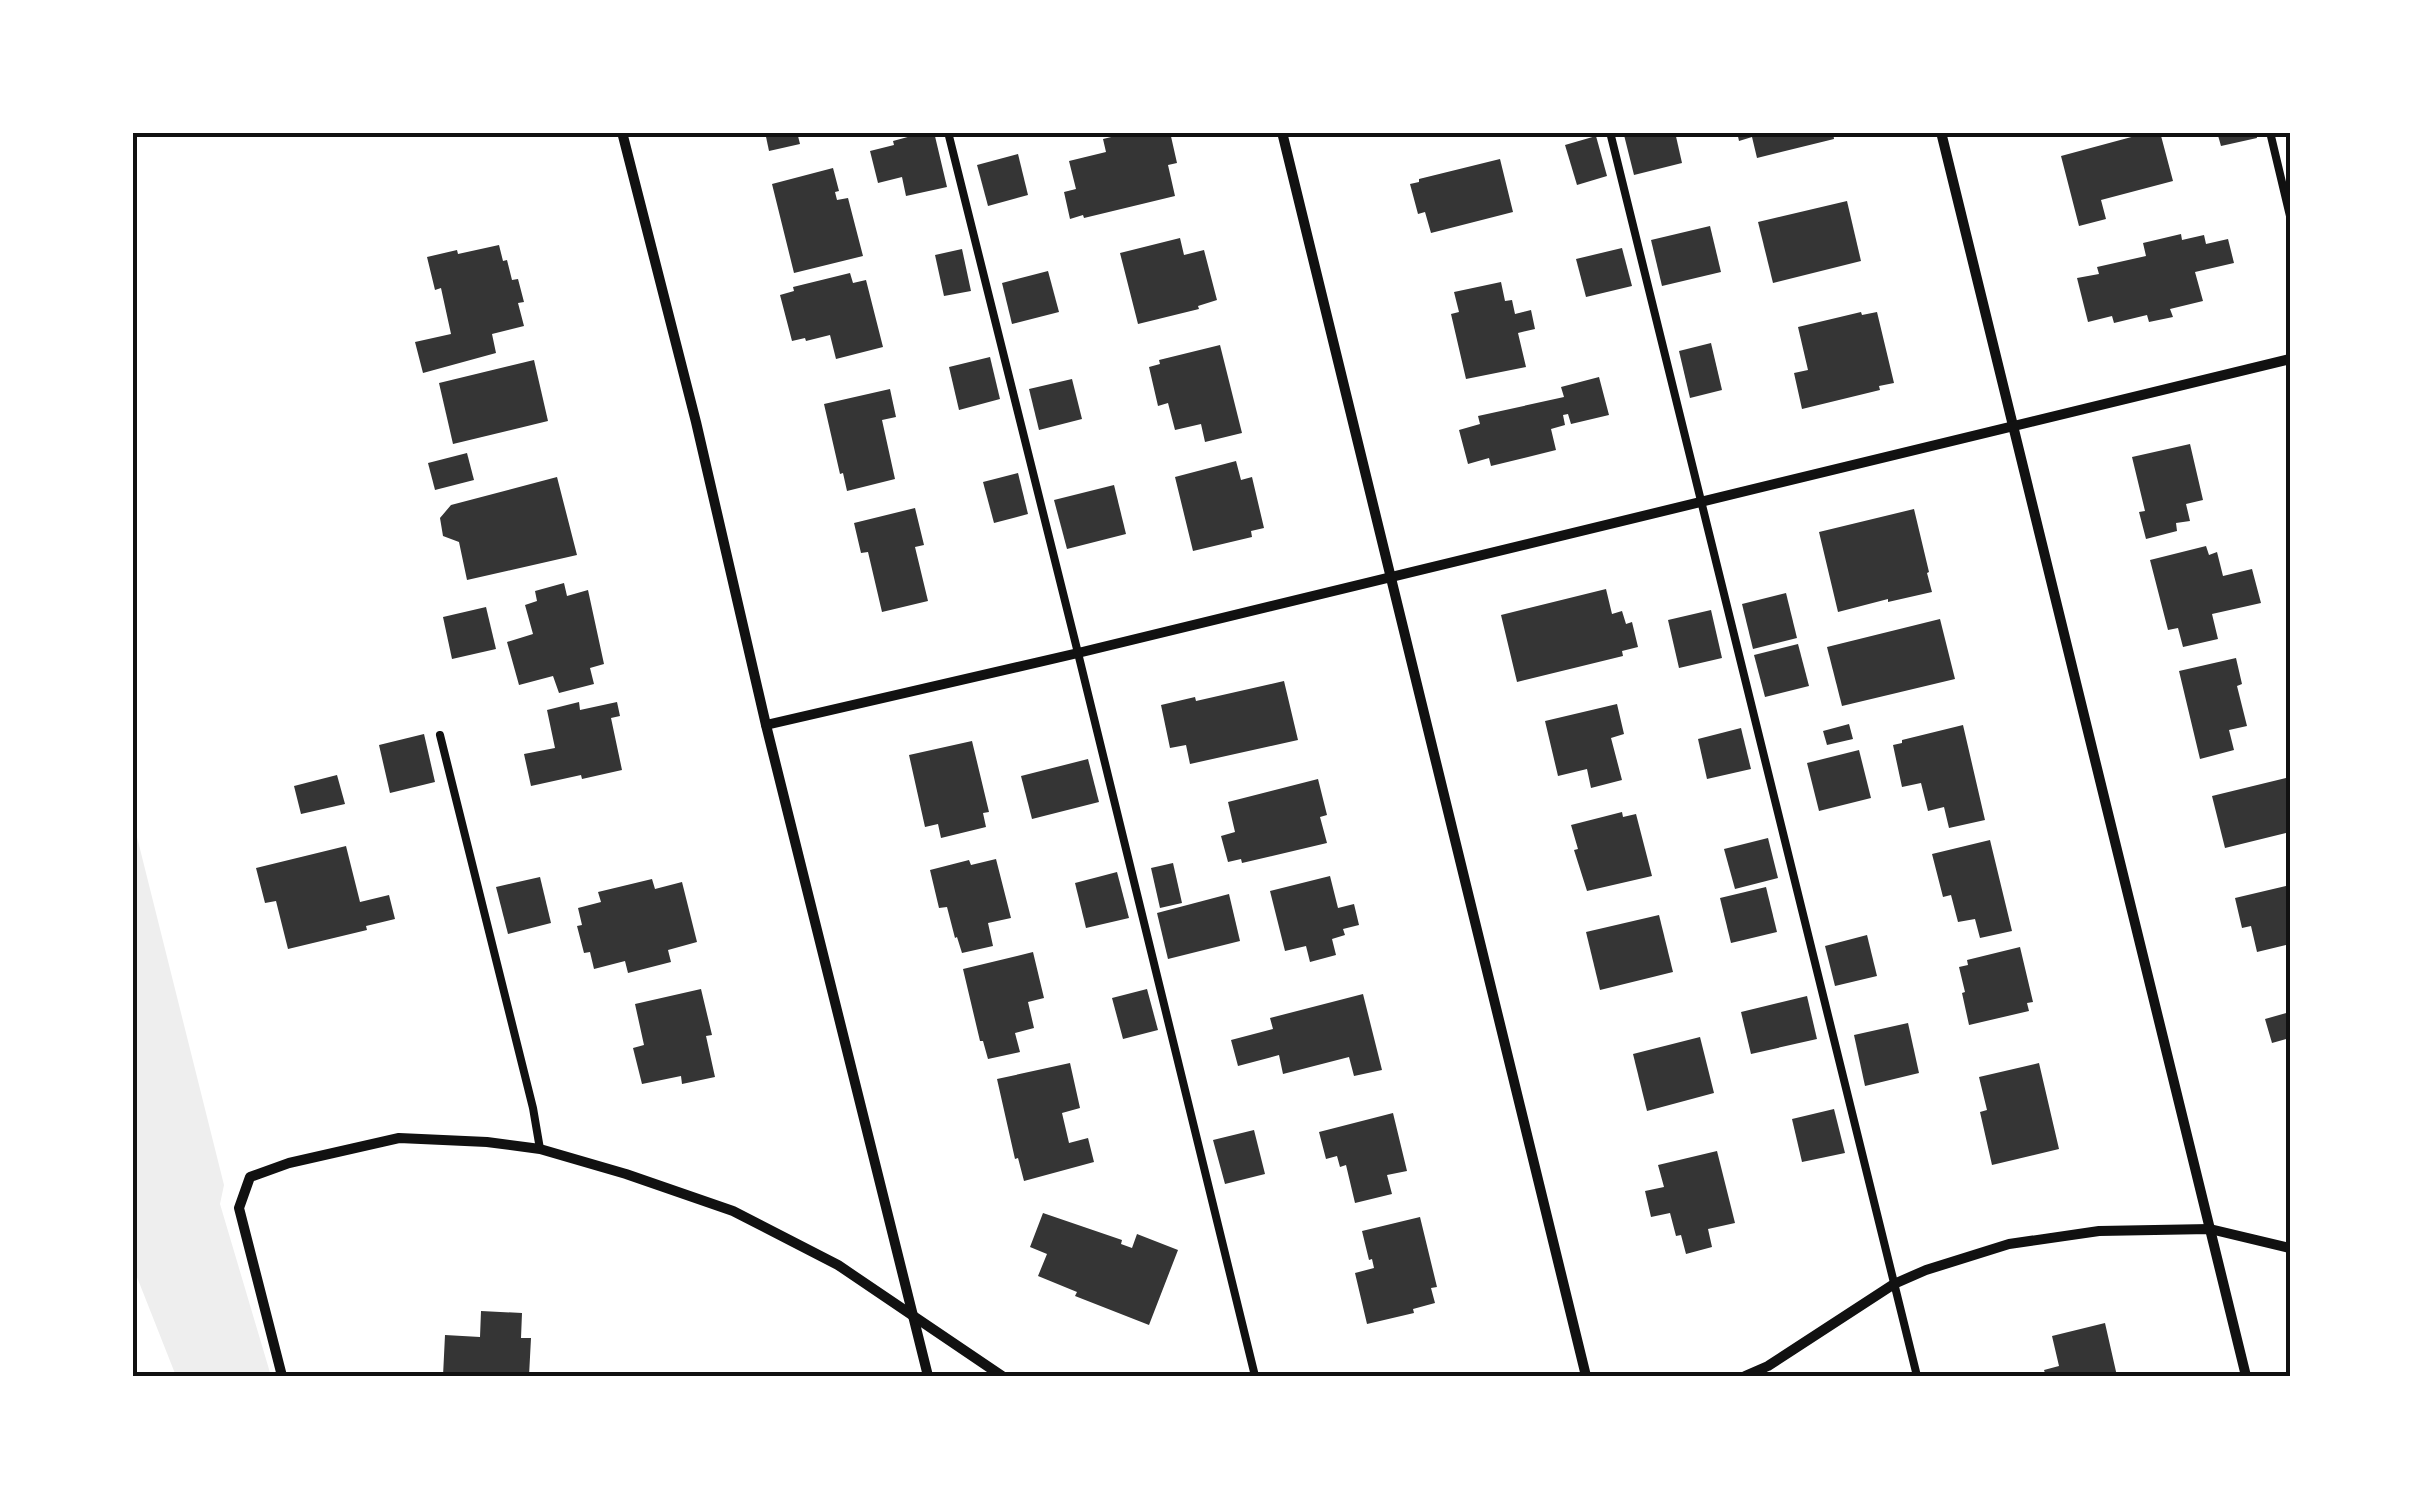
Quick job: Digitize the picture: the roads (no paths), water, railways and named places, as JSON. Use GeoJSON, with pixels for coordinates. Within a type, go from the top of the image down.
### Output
{"type":"FeatureCollection","features":[{"type":"Feature","properties":{"kind":"street"},"geometry":{"type":"LineString","coordinates":[[622,132],[928,1376]]}},
{"type":"Feature","properties":{"kind":"street"},"geometry":{"type":"LineString","coordinates":[[1282,132],[1586,1376]]}},
{"type":"Feature","properties":{"kind":"street"},"geometry":{"type":"LineString","coordinates":[[1941,132],[2246,1376]]}},
{"type":"Feature","properties":{"kind":"street"},"geometry":{"type":"LineString","coordinates":[[766,726],[2290,359]]}},
{"type":"Feature","properties":{"kind":"street"},"geometry":{"type":"LineString","coordinates":[[282,1376],[239,1208],[250,1178],[289,1163],[399,1138],[540,1149],[734,1211],[838,1265],[1002,1376]]}},
{"type":"Feature","properties":{"kind":"street"},"geometry":{"type":"LineString","coordinates":[[1745,1376],[1768,1366],[1894,1284],[2009,1244],[2099,1231],[2210,1230],[2290,1248]]}},
{"type":"Feature","properties":{"kind":"lane"},"geometry":{"type":"LineString","coordinates":[[948,132],[1254,1376]]}},
{"type":"Feature","properties":{"kind":"lane"},"geometry":{"type":"LineString","coordinates":[[1610,132],[1917,1376]]}},
{"type":"Feature","properties":{"kind":"lane"},"geometry":{"type":"LineString","coordinates":[[2270,132],[2290,216]]}},
{"type":"Feature","properties":{"kind":"lane"},"geometry":{"type":"LineString","coordinates":[[440,735],[540,1149]]}}]}
